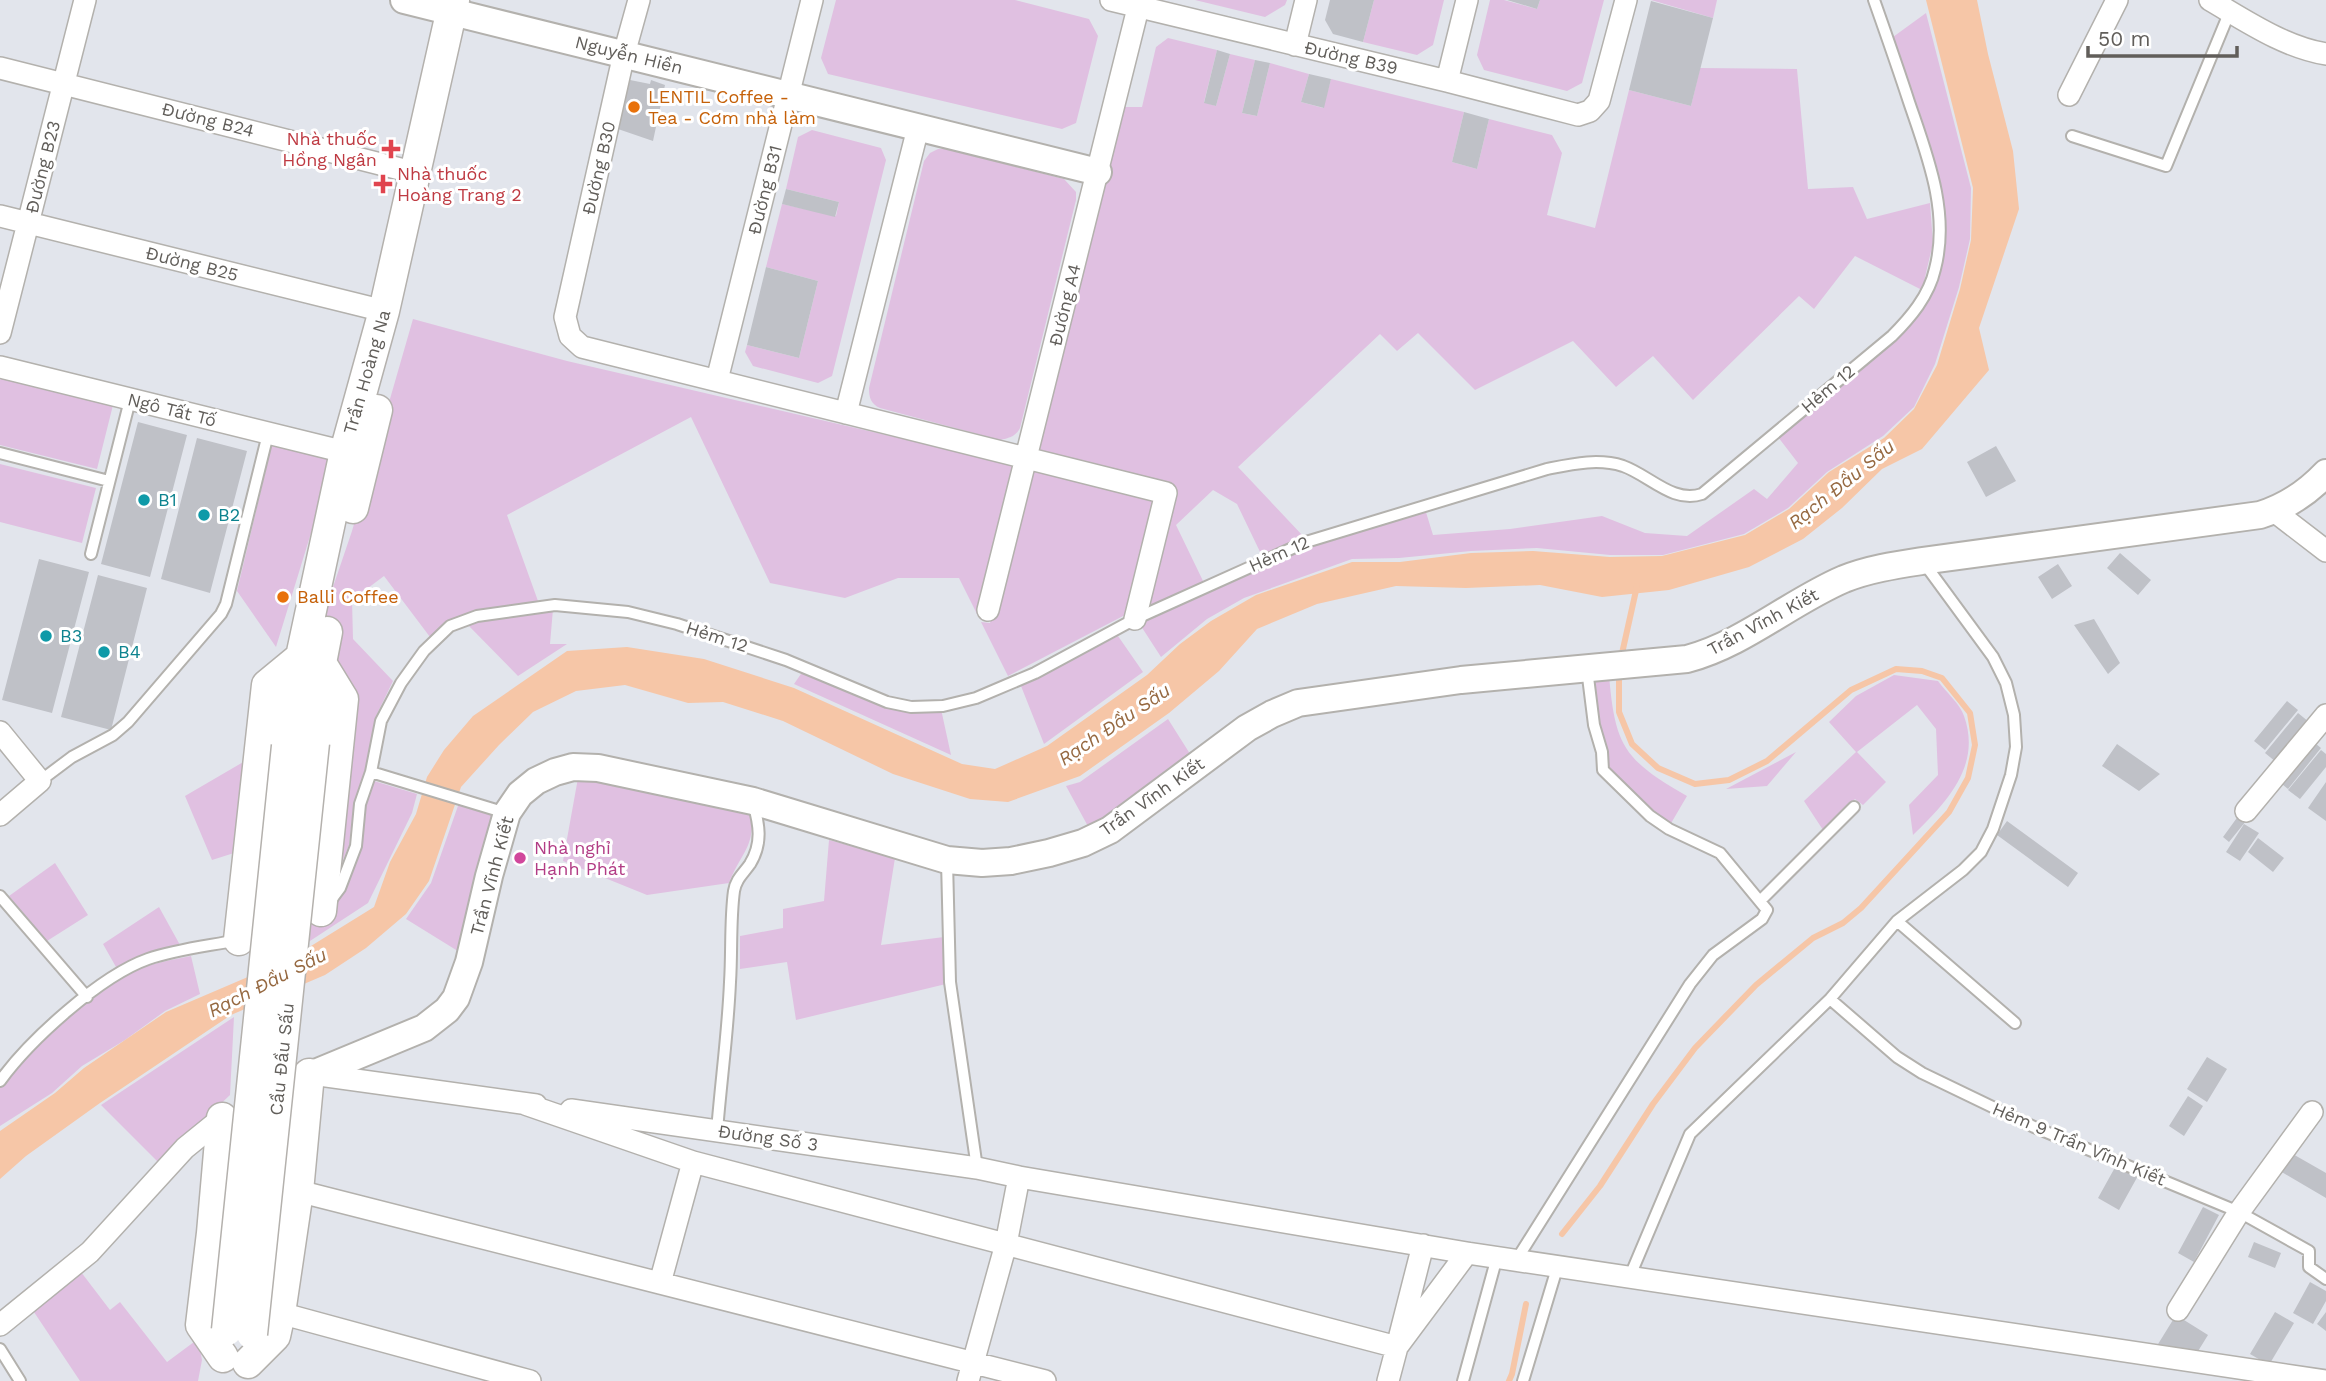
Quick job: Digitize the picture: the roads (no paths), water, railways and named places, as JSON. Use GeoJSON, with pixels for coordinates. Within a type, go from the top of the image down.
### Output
{"type":"FeatureCollection","features":[{"type":"Feature","properties":{"kind":"main road","name":"Trần Hoàng Na"},"geometry":{"type":"LineString","coordinates":[[300,744],[345,452],[384,311],[416,173],[461,7]]}},
{"type":"Feature","properties":{"kind":"main road","name":"Trần Hoàng Na"},"geometry":{"type":"LineString","coordinates":[[311,660],[343,550],[400,316],[461,7]]}},
{"type":"Feature","properties":{"kind":"main road"},"geometry":{"type":"LineString","coordinates":[[248,938],[267,685],[311,660],[343,699],[321,911]]}},
{"type":"Feature","properties":{"kind":"main road","name":"Cầu Đầu Sấu"},"geometry":{"type":"LineString","coordinates":[[235,1358],[300,744]]}},
{"type":"Feature","properties":{"kind":"main road"},"geometry":{"type":"LineString","coordinates":[[222,1118],[201,1325],[235,1358],[275,1336],[299,1191],[309,1074]]}},
{"type":"Feature","properties":{"kind":"street","name":"Đường B23"},"geometry":{"type":"LineString","coordinates":[[0,333],[85,0]]}},
{"type":"Feature","properties":{"kind":"street","name":"Nguyễn Hiền"},"geometry":{"type":"LineString","coordinates":[[404,0],[461,7],[624,54],[1098,172]]}},
{"type":"Feature","properties":{"kind":"street","name":"Đường B30"},"geometry":{"type":"LineString","coordinates":[[639,0],[624,54],[565,317],[570,336],[582,347],[717,380]]}},
{"type":"Feature","properties":{"kind":"street","name":"Đường B31"},"geometry":{"type":"LineString","coordinates":[[717,380],[812,0]]}},
{"type":"Feature","properties":{"kind":"street","name":"Đường B39"},"geometry":{"type":"LineString","coordinates":[[1111,0],[1140,3],[1295,45],[1578,115],[1590,111],[1599,101],[1626,0]]}},
{"type":"Feature","properties":{"kind":"street"},"geometry":{"type":"LineString","coordinates":[[1295,45],[1306,0]]}},
{"type":"Feature","properties":{"kind":"street"},"geometry":{"type":"LineString","coordinates":[[1447,81],[1466,0]]}},
{"type":"Feature","properties":{"kind":"street"},"geometry":{"type":"LineString","coordinates":[[2069,95],[2117,0]]}},
{"type":"Feature","properties":{"kind":"street"},"geometry":{"type":"LineString","coordinates":[[2210,0],[2294,45],[2326,54]]}},
{"type":"Feature","properties":{"kind":"street","name":"Đường A4"},"geometry":{"type":"LineString","coordinates":[[988,610],[1140,3]]}},
{"type":"Feature","properties":{"kind":"street","name":"Đường B24"},"geometry":{"type":"LineString","coordinates":[[0,68],[416,173]]}},
{"type":"Feature","properties":{"kind":"street"},"geometry":{"type":"LineString","coordinates":[[846,413],[918,128]]}},
{"type":"Feature","properties":{"kind":"street","name":"Đường B25"},"geometry":{"type":"LineString","coordinates":[[0,216],[384,311]]}},
{"type":"Feature","properties":{"kind":"street","name":"Ngô Tất Tố"},"geometry":{"type":"LineString","coordinates":[[0,367],[345,452]]}},
{"type":"Feature","properties":{"kind":"street"},"geometry":{"type":"LineString","coordinates":[[717,380],[1166,493],[1135,619]]}},
{"type":"Feature","properties":{"kind":"street","name":"Trần Vĩnh Kiết"},"geometry":{"type":"LineString","coordinates":[[0,1325],[90,1252],[185,1148],[222,1118],[309,1074],[424,1028],[447,1010],[456,998],[469,962],[507,813],[520,794],[555,772],[573,767],[598,768],[752,801],[947,860],[982,863],[1011,861],[1083,843],[1110,830],[1247,729],[1298,703],[1461,680],[1687,659],[1708,653],[1846,578],[1875,569],[2274,511],[2311,489],[2326,474]]}},
{"type":"Feature","properties":{"kind":"street"},"geometry":{"type":"LineString","coordinates":[[2274,511],[2326,551]]}},
{"type":"Feature","properties":{"kind":"street"},"geometry":{"type":"LineString","coordinates":[[2246,811],[2326,715]]}},
{"type":"Feature","properties":{"kind":"street"},"geometry":{"type":"LineString","coordinates":[[0,732],[40,781],[0,815]]}},
{"type":"Feature","properties":{"kind":"street","name":"Đường Số 3"},"geometry":{"type":"LineString","coordinates":[[309,1074],[977,1168],[1467,1253],[2326,1381]]}},
{"type":"Feature","properties":{"kind":"street"},"geometry":{"type":"LineString","coordinates":[[525,1104],[693,1162],[1397,1347]]}},
{"type":"Feature","properties":{"kind":"street"},"geometry":{"type":"LineString","coordinates":[[2178,1310],[2239,1212],[2312,1112]]}},
{"type":"Feature","properties":{"kind":"street"},"geometry":{"type":"LineString","coordinates":[[660,1283],[693,1162]]}},
{"type":"Feature","properties":{"kind":"street"},"geometry":{"type":"LineString","coordinates":[[971,1371],[1006,1244],[1019,1177]]}},
{"type":"Feature","properties":{"kind":"street"},"geometry":{"type":"LineString","coordinates":[[299,1191],[660,1283],[971,1371],[1045,1381]]}},
{"type":"Feature","properties":{"kind":"street"},"geometry":{"type":"LineString","coordinates":[[1388,1381],[1423,1245]]}},
{"type":"Feature","properties":{"kind":"street"},"geometry":{"type":"LineString","coordinates":[[1397,1347],[1467,1253]]}},
{"type":"Feature","properties":{"kind":"street"},"geometry":{"type":"LineString","coordinates":[[280,1313],[530,1381]]}},
{"type":"Feature","properties":{"kind":"lane","name":"Hẻm 12"},"geometry":{"type":"LineString","coordinates":[[321,911],[340,888],[350,864],[356,846],[360,804],[371,772],[381,721],[401,683],[424,651],[450,626],[477,616],[555,605],[628,612],[677,624],[786,660],[887,702],[911,707],[943,706],[976,698],[1012,684],[1135,619],[1306,542],[1564,465],[1600,462],[1623,466],[1680,496],[1690,498],[1702,494],[1892,336],[1908,320],[1925,296],[1935,271],[1940,241],[1932,168],[1874,0]]}},
{"type":"Feature","properties":{"kind":"lane"},"geometry":{"type":"LineString","coordinates":[[2072,136],[2166,166],[2230,11]]}},
{"type":"Feature","properties":{"kind":"lane"},"geometry":{"type":"LineString","coordinates":[[91,554],[130,400]]}},
{"type":"Feature","properties":{"kind":"lane"},"geometry":{"type":"LineString","coordinates":[[40,781],[72,757],[113,735],[128,722],[221,614],[226,604],[268,434]]}},
{"type":"Feature","properties":{"kind":"lane"},"geometry":{"type":"LineString","coordinates":[[0,453],[109,481]]}},
{"type":"Feature","properties":{"kind":"lane"},"geometry":{"type":"LineString","coordinates":[[1630,1276],[1690,1134],[1830,999],[1897,922],[1982,852],[2003,802],[2016,747],[2014,715],[2006,684],[1993,657],[1923,561]]}},
{"type":"Feature","properties":{"kind":"lane"},"geometry":{"type":"LineString","coordinates":[[1463,1381],[1507,1258],[1690,984],[1713,955],[1762,919],[1767,910],[1720,853],[1669,829],[1650,816],[1603,770],[1602,752],[1594,725],[1595,666]]}},
{"type":"Feature","properties":{"kind":"lane"},"geometry":{"type":"LineString","coordinates":[[371,772],[507,813]]}},
{"type":"Feature","properties":{"kind":"lane"},"geometry":{"type":"LineString","coordinates":[[717,1131],[730,985],[734,893],[739,876],[756,850],[759,837],[759,825],[752,801]]}},
{"type":"Feature","properties":{"kind":"lane"},"geometry":{"type":"LineString","coordinates":[[1760,901],[1854,807]]}},
{"type":"Feature","properties":{"kind":"lane"},"geometry":{"type":"LineString","coordinates":[[947,860],[950,982],[977,1168]]}},
{"type":"Feature","properties":{"kind":"lane"},"geometry":{"type":"LineString","coordinates":[[0,896],[87,997]]}},
{"type":"Feature","properties":{"kind":"lane"},"geometry":{"type":"LineString","coordinates":[[0,1081],[36,1038],[118,975],[147,960],[292,927],[321,911]]}},
{"type":"Feature","properties":{"kind":"lane"},"geometry":{"type":"LineString","coordinates":[[1897,922],[2015,1023]]}},
{"type":"Feature","properties":{"kind":"lane","name":"Hẻm 9 Trần Vĩnh Kiết"},"geometry":{"type":"LineString","coordinates":[[1830,999],[1897,1057],[1922,1073],[2034,1127],[2239,1212],[2309,1251],[2309,1267],[2326,1279]]}},
{"type":"Feature","properties":{"kind":"lane"},"geometry":{"type":"LineString","coordinates":[[1523,1381],[1558,1265]]}},
{"type":"Feature","properties":{"kind":"lane"},"geometry":{"type":"LineString","coordinates":[[0,1349],[20,1381]]}},
{"type":"Feature","properties":{"kind":"water","name":"Rạch Đầu Sấu"},"geometry":{"type":"Polygon","coordinates":[[[1926,0],[1977,0],[2013,151],[2019,209],[1979,328],[1989,370],[1922,449],[1882,469],[1842,508],[1803,539],[1749,567],[1669,590],[1602,597],[1540,585],[1466,588],[1396,586],[1317,604],[1257,629],[1219,671],[1169,713],[1080,776],[1008,802],[970,799],[893,774],[783,721],[723,702],[688,703],[625,685],[576,691],[533,712],[461,787],[429,881],[406,914],[366,948],[325,975],[231,1015],[100,1103],[26,1156],[0,1179],[0,1131],[55,1093],[84,1068],[166,1012],[290,959],[374,907],[390,862],[416,814],[427,777],[444,750],[473,716],[567,651],[627,647],[704,659],[794,688],[962,764],[995,769],[1047,746],[1147,675],[1180,644],[1211,621],[1256,595],[1352,562],[1400,562],[1471,553],[1533,551],[1610,557],[1662,556],[1745,535],[1789,509],[1829,472],[1884,438],[1914,409],[1937,365],[1960,289],[1971,240],[1973,188],[1926,0]]]}},
{"type":"Feature","properties":{"kind":"waterway"},"geometry":{"type":"LineString","coordinates":[[1621,658],[1637,586]]}},
{"type":"Feature","properties":{"kind":"waterway"},"geometry":{"type":"LineString","coordinates":[[1562,1234],[1600,1186],[1653,1104],[1695,1048],[1756,985],[1813,938],[1843,923],[1861,908],[1949,812],[1968,778],[1975,745],[1970,713],[1942,678],[1922,671],[1896,669],[1851,690],[1767,761],[1729,780],[1695,784],[1658,768],[1632,744],[1619,712],[1619,672]]}},
{"type":"Feature","properties":{"kind":"waterway"},"geometry":{"type":"LineString","coordinates":[[1509,1381],[1526,1304]]}},
{"type":"Feature","properties":{"kind":"place","name":"LENTIL Coffee - Tea - Cơm nhà làm"},"geometry":{"type":"Point","coordinates":[634,107]}},
{"type":"Feature","properties":{"kind":"place","name":"Nhà thuốc Hồng Ngân"},"geometry":{"type":"Point","coordinates":[391,149]}},
{"type":"Feature","properties":{"kind":"place","name":"Nhà thuốc Hoàng Trang 2"},"geometry":{"type":"Point","coordinates":[383,184]}},
{"type":"Feature","properties":{"kind":"place","name":"B1"},"geometry":{"type":"Point","coordinates":[144,500]}},
{"type":"Feature","properties":{"kind":"place","name":"B2"},"geometry":{"type":"Point","coordinates":[204,515]}},
{"type":"Feature","properties":{"kind":"place","name":"Balli Coffee"},"geometry":{"type":"Point","coordinates":[283,597]}},
{"type":"Feature","properties":{"kind":"place","name":"B3"},"geometry":{"type":"Point","coordinates":[46,636]}},
{"type":"Feature","properties":{"kind":"place","name":"B4"},"geometry":{"type":"Point","coordinates":[104,652]}},
{"type":"Feature","properties":{"kind":"place","name":"Nhà nghỉ Hạnh Phát"},"geometry":{"type":"Point","coordinates":[520,858]}}]}
